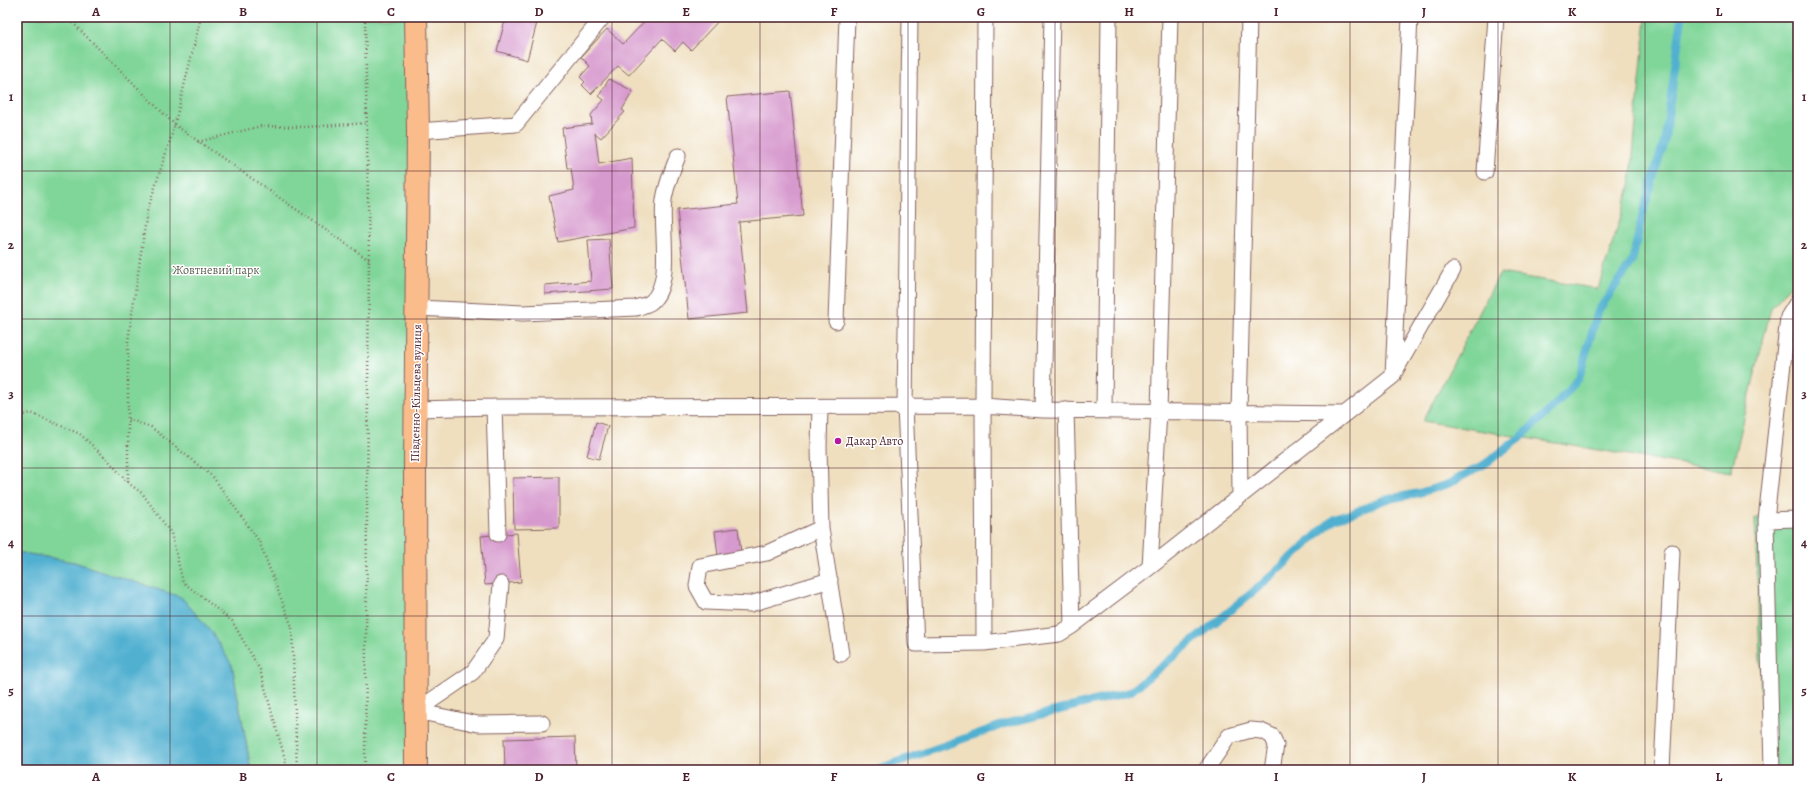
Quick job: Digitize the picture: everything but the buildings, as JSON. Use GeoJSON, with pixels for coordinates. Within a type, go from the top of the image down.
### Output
{"type":"FeatureCollection","features":[{"type":"Feature","properties":{"kind":"main road","name":"Південно-Кільцева вулиця"},"geometry":{"type":"LineString","coordinates":[[416,17],[418,131],[416,770]]}},
{"type":"Feature","properties":{"kind":"lane"},"geometry":{"type":"LineString","coordinates":[[418,131],[516,124],[603,17]]}},
{"type":"Feature","properties":{"kind":"lane"},"geometry":{"type":"LineString","coordinates":[[836,321],[846,17]]}},
{"type":"Feature","properties":{"kind":"lane"},"geometry":{"type":"LineString","coordinates":[[910,17],[905,407],[916,644],[984,643],[1059,634],[1072,626],[1150,568],[1240,495],[1392,376],[1453,270]]}},
{"type":"Feature","properties":{"kind":"lane"},"geometry":{"type":"LineString","coordinates":[[984,643],[983,406],[985,17]]}},
{"type":"Feature","properties":{"kind":"lane"},"geometry":{"type":"LineString","coordinates":[[1043,410],[1052,17]]}},
{"type":"Feature","properties":{"kind":"lane"},"geometry":{"type":"LineString","coordinates":[[1104,410],[1109,17]]}},
{"type":"Feature","properties":{"kind":"lane"},"geometry":{"type":"LineString","coordinates":[[1150,568],[1159,411],[1170,17]]}},
{"type":"Feature","properties":{"kind":"lane"},"geometry":{"type":"LineString","coordinates":[[1240,495],[1239,412],[1249,17]]}},
{"type":"Feature","properties":{"kind":"lane"},"geometry":{"type":"LineString","coordinates":[[1392,376],[1410,17]]}},
{"type":"Feature","properties":{"kind":"lane"},"geometry":{"type":"LineString","coordinates":[[1485,172],[1496,17]]}},
{"type":"Feature","properties":{"kind":"lane"},"geometry":{"type":"LineString","coordinates":[[417,308],[523,313],[636,308],[650,302],[658,293],[664,276],[664,201],[668,181],[678,156]]}},
{"type":"Feature","properties":{"kind":"lane"},"geometry":{"type":"LineString","coordinates":[[1772,770],[1766,520],[1788,317],[1798,301]]}},
{"type":"Feature","properties":{"kind":"lane"},"geometry":{"type":"LineString","coordinates":[[416,409],[494,407],[983,406],[1043,410],[1344,414]]}},
{"type":"Feature","properties":{"kind":"lane"},"geometry":{"type":"LineString","coordinates":[[494,407],[498,534]]}},
{"type":"Feature","properties":{"kind":"lane"},"geometry":{"type":"LineString","coordinates":[[820,407],[819,448],[821,528],[841,654]]}},
{"type":"Feature","properties":{"kind":"lane"},"geometry":{"type":"LineString","coordinates":[[1066,410],[1072,626]]}},
{"type":"Feature","properties":{"kind":"lane"},"geometry":{"type":"LineString","coordinates":[[1766,520],[1798,519]]}},
{"type":"Feature","properties":{"kind":"lane"},"geometry":{"type":"LineString","coordinates":[[821,528],[767,553],[700,566],[697,586],[706,602],[750,604],[830,580]]}},
{"type":"Feature","properties":{"kind":"lane"},"geometry":{"type":"LineString","coordinates":[[1662,770],[1672,552]]}},
{"type":"Feature","properties":{"kind":"lane"},"geometry":{"type":"LineString","coordinates":[[416,710],[473,672],[496,640],[502,584]]}},
{"type":"Feature","properties":{"kind":"lane"},"geometry":{"type":"LineString","coordinates":[[416,710],[478,724],[542,723]]}},
{"type":"Feature","properties":{"kind":"lane"},"geometry":{"type":"LineString","coordinates":[[1206,770],[1229,736],[1251,730],[1261,731],[1272,736],[1276,745],[1272,770]]}},
{"type":"Feature","properties":{"kind":"path"},"geometry":{"type":"LineString","coordinates":[[67,17],[175,125],[197,142],[369,260]]}},
{"type":"Feature","properties":{"kind":"path"},"geometry":{"type":"LineString","coordinates":[[128,483],[128,341],[147,212],[175,125],[202,17]]}},
{"type":"Feature","properties":{"kind":"path"},"geometry":{"type":"LineString","coordinates":[[365,17],[368,123],[369,260],[366,770]]}},
{"type":"Feature","properties":{"kind":"path"},"geometry":{"type":"LineString","coordinates":[[197,142],[261,126],[305,127],[368,123]]}},
{"type":"Feature","properties":{"kind":"path"},"geometry":{"type":"LineString","coordinates":[[17,417],[31,413],[80,434],[109,461],[128,483],[142,493],[171,533],[183,582],[232,621],[260,670],[288,770]]}},
{"type":"Feature","properties":{"kind":"path"},"geometry":{"type":"LineString","coordinates":[[128,419],[151,427],[213,477],[259,541],[292,627],[297,770]]}},
{"type":"Feature","properties":{"kind":"green space","name":"Жовтневий парк"},"geometry":{"type":"Polygon","coordinates":[[[17,17],[415,17],[415,770],[251,770],[232,665],[181,598],[74,562],[17,552],[17,17]]]}},
{"type":"Feature","properties":{"kind":"green space"},"geometry":{"type":"Polygon","coordinates":[[[1646,17],[1798,17],[1798,277],[1771,308],[1731,472],[1423,421],[1500,273],[1598,289],[1630,187],[1646,17]]]}},
{"type":"Feature","properties":{"kind":"green space"},"geometry":{"type":"Polygon","coordinates":[[[1798,515],[1798,770],[1764,770],[1755,518],[1798,515]]]}},
{"type":"Feature","properties":{"kind":"water"},"geometry":{"type":"Polygon","coordinates":[[[17,552],[74,562],[181,597],[211,631],[232,665],[251,770],[17,770],[17,552]]]}},
{"type":"Feature","properties":{"kind":"waterway"},"geometry":{"type":"LineString","coordinates":[[875,770],[1008,723],[1130,692],[1259,587],[1334,519],[1384,500],[1419,493],[1448,484],[1485,464],[1521,437],[1556,404],[1579,378],[1598,311],[1632,262],[1643,212],[1665,138],[1682,17]]}},
{"type":"Feature","properties":{"kind":"place","name":"Дакар Авто"},"geometry":{"type":"Point","coordinates":[838,441]}}]}
